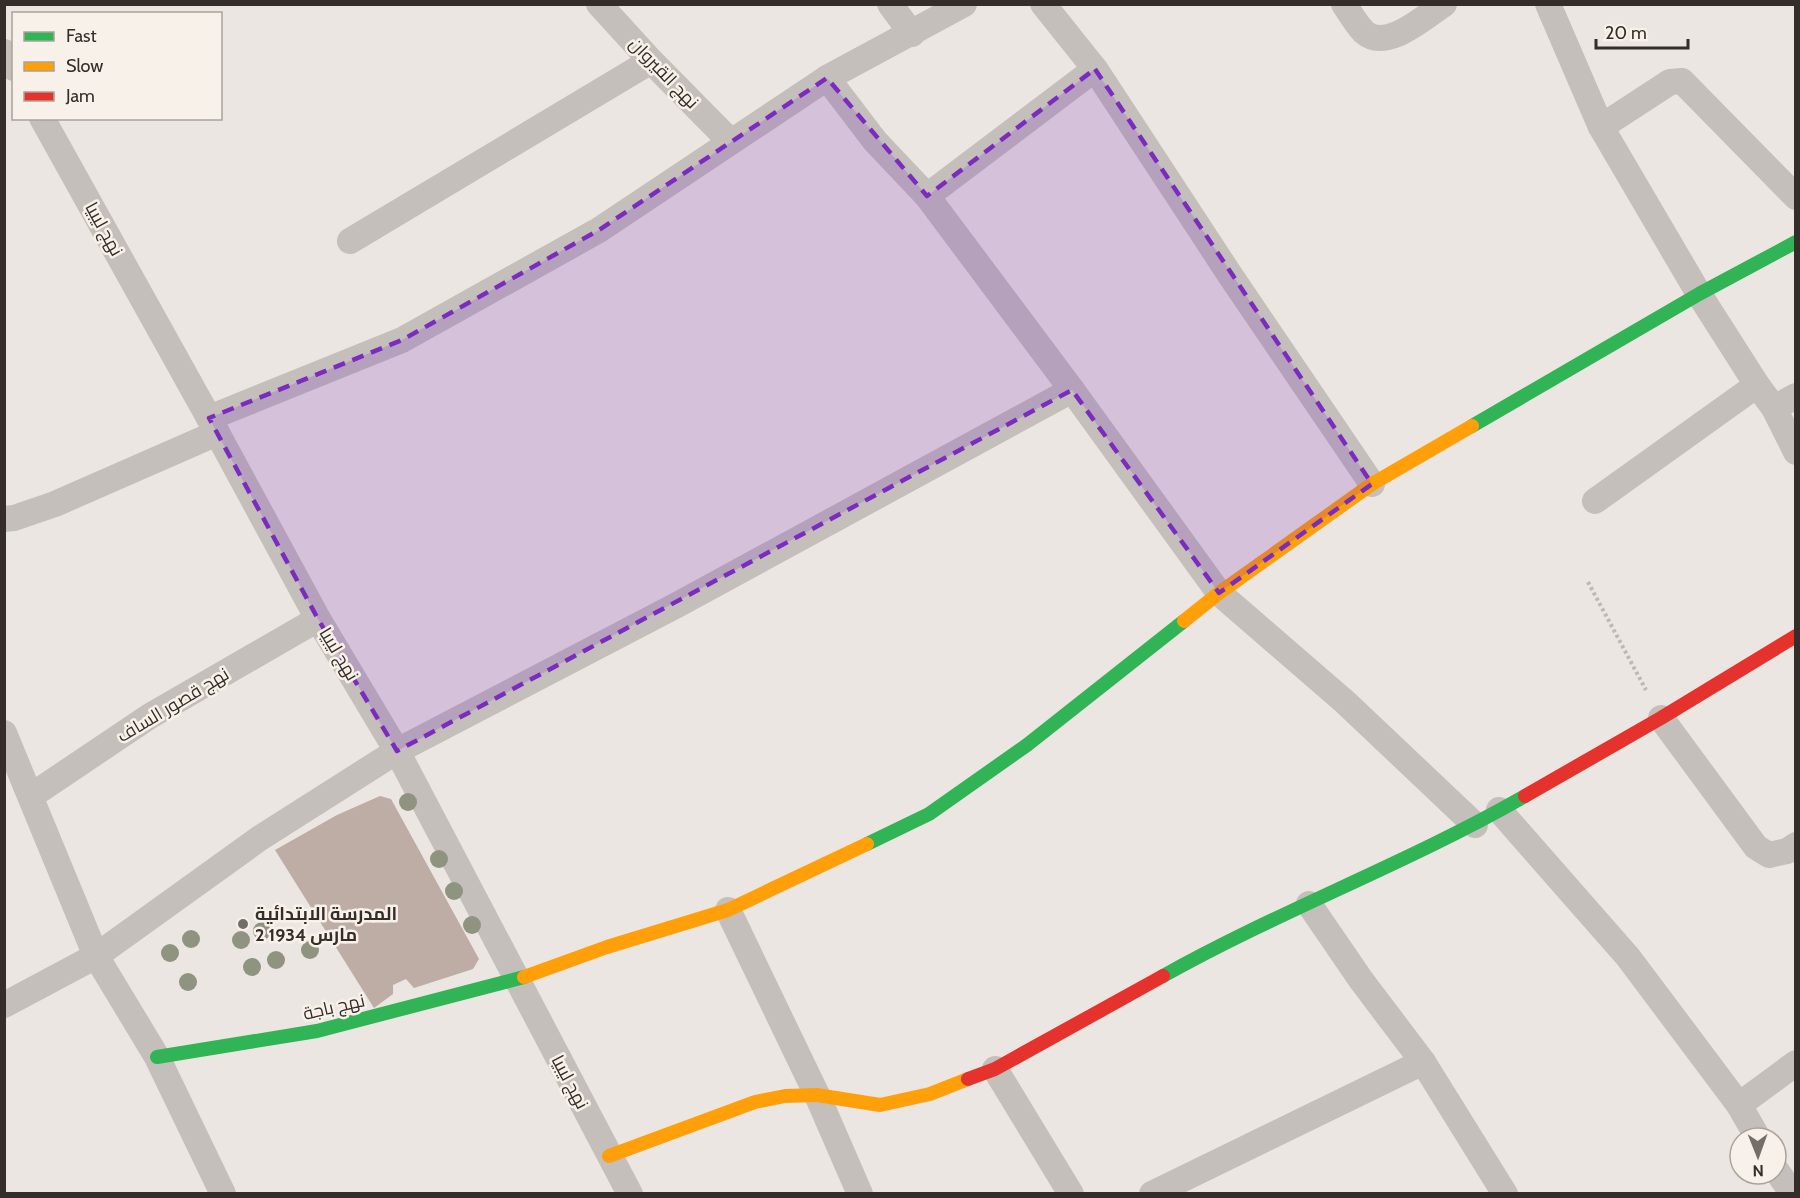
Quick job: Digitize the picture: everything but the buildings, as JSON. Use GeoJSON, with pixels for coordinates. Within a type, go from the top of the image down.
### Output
{"type":"FeatureCollection","features":[{"type":"Feature","properties":{"kind":"street"},"geometry":{"type":"LineString","coordinates":[[890,4],[912,34]]}},
{"type":"Feature","properties":{"kind":"street"},"geometry":{"type":"LineString","coordinates":[[4,519],[14,518],[55,504],[213,426],[402,340],[598,230],[827,78],[964,4]]}},
{"type":"Feature","properties":{"kind":"street"},"geometry":{"type":"LineString","coordinates":[[1043,4],[1095,69],[1230,275],[1372,484]]}},
{"type":"Feature","properties":{"kind":"street"},"geometry":{"type":"LineString","coordinates":[[1344,4],[1364,32],[1374,38],[1382,39],[1396,36],[1444,4]]}},
{"type":"Feature","properties":{"kind":"street"},"geometry":{"type":"LineString","coordinates":[[1548,4],[1601,127],[1699,294],[1757,385],[1785,402],[1796,452]]}},
{"type":"Feature","properties":{"kind":"street","name":"نهج القيروان"},"geometry":{"type":"LineString","coordinates":[[604,6],[651,61],[730,141]]}},
{"type":"Feature","properties":{"kind":"street"},"geometry":{"type":"LineString","coordinates":[[4,52],[12,65]]}},
{"type":"Feature","properties":{"kind":"street"},"geometry":{"type":"LineString","coordinates":[[350,241],[651,61]]}},
{"type":"Feature","properties":{"kind":"street"},"geometry":{"type":"LineString","coordinates":[[927,196],[1095,69]]}},
{"type":"Feature","properties":{"kind":"street"},"geometry":{"type":"LineString","coordinates":[[827,78],[875,141],[927,196],[1072,390],[1219,593],[1345,702],[1475,825]]}},
{"type":"Feature","properties":{"kind":"street"},"geometry":{"type":"LineString","coordinates":[[1601,127],[1670,82],[1682,81],[1796,197]]}},
{"type":"Feature","properties":{"kind":"street","name":"نهج ليبيا"},"geometry":{"type":"LineString","coordinates":[[43,120],[318,619],[397,751],[630,1194]]}},
{"type":"Feature","properties":{"kind":"street","name":"نهج باجة"},"geometry":{"type":"LineString","coordinates":[[157,1057],[317,1032],[516,980],[607,947],[728,910],[929,814],[1027,746],[1219,593],[1372,484],[1699,294],[1796,242]]}},
{"type":"Feature","properties":{"kind":"street"},"geometry":{"type":"LineString","coordinates":[[1595,501],[1757,385]]}},
{"type":"Feature","properties":{"kind":"street"},"geometry":{"type":"LineString","coordinates":[[4,1005],[96,956],[260,838],[397,751],[688,600],[1072,390]]}},
{"type":"Feature","properties":{"kind":"street","name":"نهج قصور الساف"},"geometry":{"type":"LineString","coordinates":[[31,796],[150,716],[318,619]]}},
{"type":"Feature","properties":{"kind":"street"},"geometry":{"type":"LineString","coordinates":[[609,1156],[755,1102],[785,1096],[817,1095],[880,1106],[930,1094],[995,1069],[1208,951],[1475,825],[1661,718],[1796,636]]}},
{"type":"Feature","properties":{"kind":"street"},"geometry":{"type":"LineString","coordinates":[[1661,718],[1756,847],[1769,855],[1787,851],[1796,845]]}},
{"type":"Feature","properties":{"kind":"street"},"geometry":{"type":"LineString","coordinates":[[4,734],[96,956],[157,1057],[223,1194]]}},
{"type":"Feature","properties":{"kind":"street"},"geometry":{"type":"LineString","coordinates":[[1499,810],[1628,957],[1739,1105],[1751,1126]]}},
{"type":"Feature","properties":{"kind":"street"},"geometry":{"type":"LineString","coordinates":[[1309,904],[1361,980],[1422,1062],[1505,1194]]}},
{"type":"Feature","properties":{"kind":"street"},"geometry":{"type":"LineString","coordinates":[[728,910],[817,1095],[860,1194]]}},
{"type":"Feature","properties":{"kind":"street"},"geometry":{"type":"LineString","coordinates":[[1152,1194],[1422,1062]]}},
{"type":"Feature","properties":{"kind":"street"},"geometry":{"type":"LineString","coordinates":[[1739,1105],[1796,1063]]}},
{"type":"Feature","properties":{"kind":"street"},"geometry":{"type":"LineString","coordinates":[[995,1069],[1071,1194]]}},
{"type":"Feature","properties":{"kind":"path"},"geometry":{"type":"LineString","coordinates":[[1588,582],[1661,718]]}},
{"type":"Feature","properties":{"kind":"highlighted area"},"geometry":{"type":"Polygon","coordinates":[[[1095,69],[1372,484],[1219,593],[1072,390],[397,751],[318,619],[209,418],[402,340],[599,230],[827,78],[927,196],[1095,69]]]}},
{"type":"Feature","properties":{"kind":"traffic: fast"},"geometry":{"type":"LineString","coordinates":[[1472,426],[1699,294],[1796,242]]}},
{"type":"Feature","properties":{"kind":"traffic: fast"},"geometry":{"type":"LineString","coordinates":[[867,844],[929,814],[1027,745],[1184,621]]}},
{"type":"Feature","properties":{"kind":"traffic: fast"},"geometry":{"type":"LineString","coordinates":[[1163,976],[1253,929],[1436,843],[1525,796]]}},
{"type":"Feature","properties":{"kind":"traffic: fast"},"geometry":{"type":"LineString","coordinates":[[157,1057],[317,1031],[524,977]]}},
{"type":"Feature","properties":{"kind":"traffic: slow"},"geometry":{"type":"LineString","coordinates":[[1184,621],[1219,593],[1372,484],[1472,426]]}},
{"type":"Feature","properties":{"kind":"traffic: slow"},"geometry":{"type":"LineString","coordinates":[[524,977],[607,947],[728,910],[867,844]]}},
{"type":"Feature","properties":{"kind":"traffic: slow"},"geometry":{"type":"LineString","coordinates":[[609,1156],[755,1102],[785,1096],[817,1095],[880,1105],[930,1094],[968,1079]]}},
{"type":"Feature","properties":{"kind":"traffic: jam"},"geometry":{"type":"LineString","coordinates":[[1525,796],[1661,718],[1796,636]]}},
{"type":"Feature","properties":{"kind":"traffic: jam"},"geometry":{"type":"LineString","coordinates":[[968,1079],[995,1069],[1163,976]]}},
{"type":"Feature","properties":{"kind":"place","name":"المدرسة الابتدائية 2 مارس 1934"},"geometry":{"type":"Point","coordinates":[243,924]}}]}
